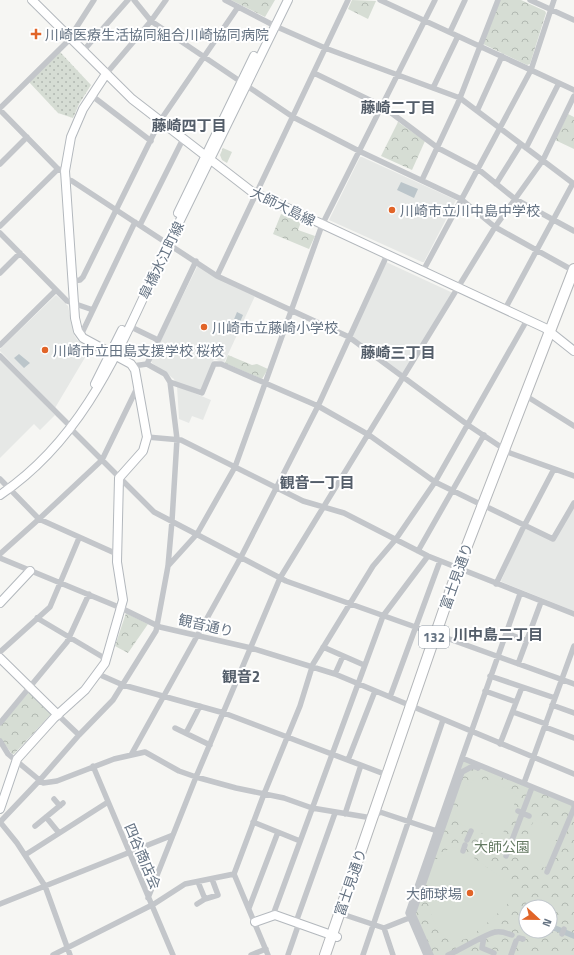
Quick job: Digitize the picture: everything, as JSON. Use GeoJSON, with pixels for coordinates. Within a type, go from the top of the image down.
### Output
{"type":"FeatureCollection","features":[{"type":"Feature","properties":{"kind":"highway","name":"富士見通り"},"geometry":{"type":"LineString","coordinates":[[325,955],[345,915],[460,570],[508,451],[574,270]]}},
{"type":"Feature","properties":{"kind":"highway","name":"富士見通り"},"geometry":{"type":"LineString","coordinates":[[508,451],[531,399],[552,333],[574,284]]}},
{"type":"Feature","properties":{"kind":"highway","name":"富士見通り"},"geometry":{"type":"LineString","coordinates":[[331,955],[334,936],[372,818],[414,707]]}},
{"type":"Feature","properties":{"kind":"street","name":"大師大島線"},"geometry":{"type":"LineString","coordinates":[[32,0],[132,99],[257,194],[505,309],[552,333],[573,347]]}},
{"type":"Feature","properties":{"kind":"street"},"geometry":{"type":"LineString","coordinates":[[94,0],[70,38],[55,55],[0,109],[63,173],[72,181],[217,276],[349,337],[468,425],[508,451],[574,476]]}},
{"type":"Feature","properties":{"kind":"street"},"geometry":{"type":"LineString","coordinates":[[83,51],[128,0]]}},
{"type":"Feature","properties":{"kind":"street"},"geometry":{"type":"LineString","coordinates":[[134,0],[151,22],[293,116],[359,151],[462,199],[495,227],[574,270]]}},
{"type":"Feature","properties":{"kind":"street"},"geometry":{"type":"LineString","coordinates":[[70,955],[45,886],[25,855],[0,822],[113,700],[151,642],[158,626],[168,566],[176,439],[170,382],[165,374],[147,364],[133,366],[81,335],[75,318],[63,173],[71,137],[82,109],[106,74],[151,22],[166,0]]}},
{"type":"Feature","properties":{"kind":"street"},"geometry":{"type":"LineString","coordinates":[[225,0],[273,25],[325,48],[460,98],[574,183],[536,249],[505,309]]}},
{"type":"Feature","properties":{"kind":"street","name":"皐橋水江町線"},"geometry":{"type":"LineString","coordinates":[[273,25],[282,0]]}},
{"type":"Feature","properties":{"kind":"street","name":"皐橋水江町線"},"geometry":{"type":"LineString","coordinates":[[113,355],[243,84],[273,25],[288,0]]}},
{"type":"Feature","properties":{"kind":"street"},"geometry":{"type":"LineString","coordinates":[[217,276],[348,0]]}},
{"type":"Feature","properties":{"kind":"street"},"geometry":{"type":"LineString","coordinates":[[380,0],[391,2],[425,21],[574,90]]}},
{"type":"Feature","properties":{"kind":"street"},"geometry":{"type":"LineString","coordinates":[[168,566],[197,534],[235,467],[322,225],[435,0]]}},
{"type":"Feature","properties":{"kind":"street"},"geometry":{"type":"LineString","coordinates":[[450,32],[465,0]]}},
{"type":"Feature","properties":{"kind":"street"},"geometry":{"type":"LineString","coordinates":[[422,180],[460,98],[498,0]]}},
{"type":"Feature","properties":{"kind":"street"},"geometry":{"type":"LineString","coordinates":[[530,0],[574,20]]}},
{"type":"Feature","properties":{"kind":"street"},"geometry":{"type":"LineString","coordinates":[[423,271],[531,70],[554,0]]}},
{"type":"Feature","properties":{"kind":"street"},"geometry":{"type":"LineString","coordinates":[[73,281],[80,280],[84,277],[160,121],[238,7]]}},
{"type":"Feature","properties":{"kind":"street"},"geometry":{"type":"LineString","coordinates":[[433,88],[458,36]]}},
{"type":"Feature","properties":{"kind":"street"},"geometry":{"type":"LineString","coordinates":[[477,111],[502,56]]}},
{"type":"Feature","properties":{"kind":"street"},"geometry":{"type":"LineString","coordinates":[[314,73],[382,106],[438,148],[478,169],[515,199],[574,231]]}},
{"type":"Feature","properties":{"kind":"street"},"geometry":{"type":"LineString","coordinates":[[496,184],[524,146],[559,83]]}},
{"type":"Feature","properties":{"kind":"street"},"geometry":{"type":"LineString","coordinates":[[92,95],[151,141]]}},
{"type":"Feature","properties":{"kind":"street"},"geometry":{"type":"LineString","coordinates":[[148,898],[196,777],[280,578],[369,435],[495,227],[543,160],[574,96]]}},
{"type":"Feature","properties":{"kind":"street"},"geometry":{"type":"LineString","coordinates":[[0,164],[27,137]]}},
{"type":"Feature","properties":{"kind":"street"},"geometry":{"type":"LineString","coordinates":[[81,335],[183,139]]}},
{"type":"Feature","properties":{"kind":"street"},"geometry":{"type":"LineString","coordinates":[[0,226],[63,173]]}},
{"type":"Feature","properties":{"kind":"street"},"geometry":{"type":"LineString","coordinates":[[0,233],[67,301],[93,310]]}},
{"type":"Feature","properties":{"kind":"street","name":"皐橋水江町線"},"geometry":{"type":"LineString","coordinates":[[0,495],[4,485],[41,452],[68,425],[113,355],[129,326],[166,242]]}},
{"type":"Feature","properties":{"kind":"street"},"geometry":{"type":"LineString","coordinates":[[0,273],[20,253]]}},
{"type":"Feature","properties":{"kind":"street"},"geometry":{"type":"LineString","coordinates":[[132,755],[241,557],[318,406],[387,255]]}},
{"type":"Feature","properties":{"kind":"street"},"geometry":{"type":"LineString","coordinates":[[147,364],[196,261]]}},
{"type":"Feature","properties":{"kind":"street"},"geometry":{"type":"LineString","coordinates":[[0,345],[56,290]]}},
{"type":"Feature","properties":{"kind":"street"},"geometry":{"type":"LineString","coordinates":[[251,955],[267,952],[234,874],[253,822],[288,736],[313,667],[323,647],[373,566],[396,539],[435,482],[527,320]]}},
{"type":"Feature","properties":{"kind":"street"},"geometry":{"type":"LineString","coordinates":[[129,326],[158,340]]}},
{"type":"Feature","properties":{"kind":"street"},"geometry":{"type":"LineString","coordinates":[[0,356],[154,512],[280,578],[415,628],[574,684]]}},
{"type":"Feature","properties":{"kind":"street"},"geometry":{"type":"LineString","coordinates":[[170,382],[202,393],[216,363],[318,406],[369,435],[435,482],[553,538],[574,503]]}},
{"type":"Feature","properties":{"kind":"street"},"geometry":{"type":"LineString","coordinates":[[0,809],[16,761],[58,715],[82,693],[103,667],[106,659],[121,608],[123,595],[118,554],[119,478],[142,451],[147,437],[133,366]]}},
{"type":"Feature","properties":{"kind":"street"},"geometry":{"type":"LineString","coordinates":[[0,554],[40,519],[102,460],[138,386]]}},
{"type":"Feature","properties":{"kind":"street"},"geometry":{"type":"LineString","coordinates":[[531,399],[574,426]]}},
{"type":"Feature","properties":{"kind":"street"},"geometry":{"type":"LineString","coordinates":[[418,550],[484,435]]}},
{"type":"Feature","properties":{"kind":"street"},"geometry":{"type":"LineString","coordinates":[[147,437],[176,439],[303,501],[344,513],[428,556],[520,594],[574,614]]}},
{"type":"Feature","properties":{"kind":"street"},"geometry":{"type":"LineString","coordinates":[[496,584],[524,525],[554,469]]}},
{"type":"Feature","properties":{"kind":"street"},"geometry":{"type":"LineString","coordinates":[[4,485],[40,519],[79,538],[118,554]]}},
{"type":"Feature","properties":{"kind":"street"},"geometry":{"type":"LineString","coordinates":[[0,652],[50,606],[79,538]]}},
{"type":"Feature","properties":{"kind":"street"},"geometry":{"type":"LineString","coordinates":[[273,915],[383,616],[428,556]]}},
{"type":"Feature","properties":{"kind":"street","name":"観音通り"},"geometry":{"type":"LineString","coordinates":[[0,558],[89,594],[158,626],[251,648],[335,674],[574,774]]}},
{"type":"Feature","properties":{"kind":"street"},"geometry":{"type":"LineString","coordinates":[[390,697],[440,561]]}},
{"type":"Feature","properties":{"kind":"street"},"geometry":{"type":"LineString","coordinates":[[0,603],[30,571]]}},
{"type":"Feature","properties":{"kind":"street"},"geometry":{"type":"LineString","coordinates":[[0,723],[70,638],[89,594]]}},
{"type":"Feature","properties":{"kind":"street"},"geometry":{"type":"LineString","coordinates":[[426,955],[408,913],[520,594]]}},
{"type":"Feature","properties":{"kind":"street"},"geometry":{"type":"LineString","coordinates":[[518,664],[541,602]]}},
{"type":"Feature","properties":{"kind":"street"},"geometry":{"type":"LineString","coordinates":[[37,618],[106,659]]}},
{"type":"Feature","properties":{"kind":"street"},"geometry":{"type":"LineString","coordinates":[[506,634],[527,641]]}},
{"type":"Feature","properties":{"kind":"street"},"geometry":{"type":"LineString","coordinates":[[524,783],[552,705],[572,658],[574,646]]}},
{"type":"Feature","properties":{"kind":"street"},"geometry":{"type":"LineString","coordinates":[[323,647],[364,665]]}},
{"type":"Feature","properties":{"kind":"street"},"geometry":{"type":"LineString","coordinates":[[335,674],[344,656]]}},
{"type":"Feature","properties":{"kind":"street"},"geometry":{"type":"LineString","coordinates":[[0,658],[79,735]]}},
{"type":"Feature","properties":{"kind":"street"},"geometry":{"type":"LineString","coordinates":[[98,674],[123,685],[224,713],[388,775]]}},
{"type":"Feature","properties":{"kind":"street"},"geometry":{"type":"LineString","coordinates":[[490,676],[555,698]]}},
{"type":"Feature","properties":{"kind":"street"},"geometry":{"type":"LineString","coordinates":[[500,744],[522,687]]}},
{"type":"Feature","properties":{"kind":"street"},"geometry":{"type":"LineString","coordinates":[[348,760],[375,691]]}},
{"type":"Feature","properties":{"kind":"street"},"geometry":{"type":"LineString","coordinates":[[485,691],[516,702]]}},
{"type":"Feature","properties":{"kind":"street"},"geometry":{"type":"LineString","coordinates":[[552,705],[574,713]]}},
{"type":"Feature","properties":{"kind":"street"},"geometry":{"type":"LineString","coordinates":[[186,733],[200,706]]}},
{"type":"Feature","properties":{"kind":"street"},"geometry":{"type":"LineString","coordinates":[[513,712],[574,738]]}},
{"type":"Feature","properties":{"kind":"street"},"geometry":{"type":"LineString","coordinates":[[363,955],[443,720]]}},
{"type":"Feature","properties":{"kind":"street"},"geometry":{"type":"LineString","coordinates":[[175,728],[210,746]]}},
{"type":"Feature","properties":{"kind":"street"},"geometry":{"type":"LineString","coordinates":[[0,741],[8,754],[39,781],[46,783],[57,781],[93,766],[132,755],[148,753],[179,771],[196,777],[284,798],[312,808],[336,813],[372,818],[380,812],[436,831]]}},
{"type":"Feature","properties":{"kind":"street"},"geometry":{"type":"LineString","coordinates":[[462,758],[574,804]]}},
{"type":"Feature","properties":{"kind":"street","name":"四谷商店会"},"geometry":{"type":"LineString","coordinates":[[93,766],[173,955]]}},
{"type":"Feature","properties":{"kind":"street"},"geometry":{"type":"LineString","coordinates":[[345,814],[361,766]]}},
{"type":"Feature","properties":{"kind":"street"},"geometry":{"type":"LineString","coordinates":[[431,955],[413,914],[462,772],[473,766],[574,808],[547,872]]}},
{"type":"Feature","properties":{"kind":"street"},"geometry":{"type":"LineString","coordinates":[[506,856],[511,835],[531,790]]}},
{"type":"Feature","properties":{"kind":"street"},"geometry":{"type":"LineString","coordinates":[[34,826],[61,804],[54,799]]}},
{"type":"Feature","properties":{"kind":"street"},"geometry":{"type":"LineString","coordinates":[[25,855],[108,802]]}},
{"type":"Feature","properties":{"kind":"street"},"geometry":{"type":"LineString","coordinates":[[520,812],[529,816]]}},
{"type":"Feature","properties":{"kind":"street"},"geometry":{"type":"LineString","coordinates":[[288,955],[297,922],[336,813]]}},
{"type":"Feature","properties":{"kind":"street"},"geometry":{"type":"LineString","coordinates":[[46,817],[59,833]]}},
{"type":"Feature","properties":{"kind":"street"},"geometry":{"type":"LineString","coordinates":[[253,822],[300,841]]}},
{"type":"Feature","properties":{"kind":"street"},"geometry":{"type":"LineString","coordinates":[[249,908],[278,832]]}},
{"type":"Feature","properties":{"kind":"street"},"geometry":{"type":"LineString","coordinates":[[465,845],[471,832]]}},
{"type":"Feature","properties":{"kind":"street"},"geometry":{"type":"LineString","coordinates":[[0,904],[129,854],[173,835]]}},
{"type":"Feature","properties":{"kind":"street"},"geometry":{"type":"LineString","coordinates":[[53,955],[151,905],[185,884],[234,874]]}},
{"type":"Feature","properties":{"kind":"street"},"geometry":{"type":"LineString","coordinates":[[197,904],[205,899],[218,895],[212,879]]}},
{"type":"Feature","properties":{"kind":"street"},"geometry":{"type":"LineString","coordinates":[[198,882],[205,899]]}},
{"type":"Feature","properties":{"kind":"street"},"geometry":{"type":"LineString","coordinates":[[255,922],[273,915],[334,936]]}},
{"type":"Feature","properties":{"kind":"street"},"geometry":{"type":"LineString","coordinates":[[345,915],[384,928],[409,918]]}},
{"type":"Feature","properties":{"kind":"street"},"geometry":{"type":"LineString","coordinates":[[384,928],[393,955]]}},
{"type":"Feature","properties":{"kind":"street"},"geometry":{"type":"LineString","coordinates":[[448,955],[469,942],[496,932],[512,935]]}},
{"type":"Feature","properties":{"kind":"street"},"geometry":{"type":"LineString","coordinates":[[484,937],[482,948],[494,952]]}},
{"type":"Feature","properties":{"kind":"street"},"geometry":{"type":"LineString","coordinates":[[511,955],[519,939]]}},
{"type":"Feature","properties":{"kind":"shaded area","name":"川崎市立川中島中学校"},"geometry":{"type":"Polygon","coordinates":[[[360,157],[456,200],[424,262],[329,220],[360,157]]]}},
{"type":"Feature","properties":{"kind":"shaded area"},"geometry":{"type":"Polygon","coordinates":[[[401,182],[418,189],[414,198],[397,190],[401,182]]]}},
{"type":"Feature","properties":{"kind":"shaded area"},"geometry":{"type":"Polygon","coordinates":[[[386,262],[453,293],[403,374],[352,336],[386,262]]]}},
{"type":"Feature","properties":{"kind":"shaded area","name":"川崎市立藤崎小学校"},"geometry":{"type":"Polygon","coordinates":[[[199,266],[255,296],[224,363],[214,359],[201,391],[175,382],[174,379],[152,363],[151,360],[197,267],[199,266]]]}},
{"type":"Feature","properties":{"kind":"shaded area","name":"川崎市立田島支援学校 桜校"},"geometry":{"type":"Polygon","coordinates":[[[56,295],[68,306],[74,335],[78,341],[90,349],[55,408],[0,351],[0,349],[56,295]]]}},
{"type":"Feature","properties":{"kind":"shaded area"},"geometry":{"type":"Polygon","coordinates":[[[237,312],[243,315],[236,332],[230,329],[237,312]]]}},
{"type":"Feature","properties":{"kind":"shaded area"},"geometry":{"type":"Polygon","coordinates":[[[19,354],[30,363],[24,368],[14,358],[19,354]]]}},
{"type":"Feature","properties":{"kind":"shaded area"},"geometry":{"type":"Polygon","coordinates":[[[0,359],[55,415],[40,430],[34,424],[0,458],[0,359]]]}},
{"type":"Feature","properties":{"kind":"shaded area"},"geometry":{"type":"Polygon","coordinates":[[[177,386],[211,400],[203,420],[192,416],[189,423],[179,419],[177,386]]]}},
{"type":"Feature","properties":{"kind":"shaded area"},"geometry":{"type":"Polygon","coordinates":[[[574,508],[574,611],[502,582],[501,581],[524,529],[527,528],[554,541],[574,508]]]}},
{"type":"Feature","properties":{"kind":"shaded area"},"geometry":{"type":"Polygon","coordinates":[[[558,926],[574,933],[574,939],[558,932],[558,926]]]}},
{"type":"Feature","properties":{"kind":"green space"},"geometry":{"type":"Polygon","coordinates":[[[231,0],[275,0],[265,17],[231,0]]]}},
{"type":"Feature","properties":{"kind":"green space"},"geometry":{"type":"Polygon","coordinates":[[[352,0],[376,1],[368,19],[348,9],[352,0]]]}},
{"type":"Feature","properties":{"kind":"green space"},"geometry":{"type":"Polygon","coordinates":[[[500,0],[521,0],[545,11],[546,13],[530,64],[527,65],[483,44],[500,0]]]}},
{"type":"Feature","properties":{"kind":"green space"},"geometry":{"type":"Polygon","coordinates":[[[60,52],[91,85],[79,104],[73,118],[58,113],[29,82],[60,52]]]}},
{"type":"Feature","properties":{"kind":"green space"},"geometry":{"type":"Polygon","coordinates":[[[568,114],[574,117],[574,149],[555,140],[568,114]]]}},
{"type":"Feature","properties":{"kind":"green space"},"geometry":{"type":"Polygon","coordinates":[[[398,122],[425,141],[412,170],[381,156],[398,122]]]}},
{"type":"Feature","properties":{"kind":"green space"},"geometry":{"type":"Polygon","coordinates":[[[223,148],[232,152],[227,163],[222,160],[220,155],[223,148]]]}},
{"type":"Feature","properties":{"kind":"green space"},"geometry":{"type":"Polygon","coordinates":[[[281,214],[301,222],[298,230],[315,236],[309,249],[273,234],[281,214]]]}},
{"type":"Feature","properties":{"kind":"green space"},"geometry":{"type":"Polygon","coordinates":[[[228,355],[252,365],[257,364],[268,369],[262,379],[225,363],[228,355]]]}},
{"type":"Feature","properties":{"kind":"green space"},"geometry":{"type":"Polygon","coordinates":[[[126,613],[148,624],[128,653],[115,646],[126,613]]]}},
{"type":"Feature","properties":{"kind":"green space"},"geometry":{"type":"Polygon","coordinates":[[[30,691],[52,713],[14,754],[12,754],[0,738],[0,726],[30,691]]]}},
{"type":"Feature","properties":{"kind":"green space","name":"大師公園"},"geometry":{"type":"Polygon","coordinates":[[[465,761],[574,806],[574,955],[429,955],[410,914],[463,762],[465,761]]]}},
{"type":"Feature","properties":{"kind":"green space"},"geometry":{"type":"Polygon","coordinates":[[[479,778],[513,791],[517,797],[502,836],[495,839],[462,825],[455,814],[463,792],[469,784],[479,778]]]}},
{"type":"Feature","properties":{"kind":"green space"},"geometry":{"type":"Polygon","coordinates":[[[534,820],[560,830],[545,868],[518,858],[534,820]]]}},
{"type":"Feature","properties":{"kind":"green space","name":"大師球場"},"geometry":{"type":"Polygon","coordinates":[[[453,847],[464,851],[512,885],[512,900],[470,937],[453,940],[442,933],[434,921],[429,905],[428,888],[431,871],[439,857],[453,847]]]}},
{"type":"Feature","properties":{"kind":"place","name":"川崎医療生活協同組合川崎協同病院"},"geometry":{"type":"Point","coordinates":[36,34]}},
{"type":"Feature","properties":{"kind":"place","name":"川崎市立川中島中学校"},"geometry":{"type":"Point","coordinates":[392,210]}},
{"type":"Feature","properties":{"kind":"place","name":"川崎市立藤崎小学校"},"geometry":{"type":"Point","coordinates":[204,327]}},
{"type":"Feature","properties":{"kind":"place","name":"川崎市立田島支援学校 桜校"},"geometry":{"type":"Point","coordinates":[45,350]}},
{"type":"Feature","properties":{"kind":"place","name":"大師球場"},"geometry":{"type":"Point","coordinates":[470,893]}},
{"type":"Feature","properties":{"kind":"district","name":"藤崎二丁目"},"geometry":{"type":"Point","coordinates":[398,107]}},
{"type":"Feature","properties":{"kind":"district","name":"藤崎四丁目"},"geometry":{"type":"Point","coordinates":[189,125]}},
{"type":"Feature","properties":{"kind":"district","name":"藤崎三丁目"},"geometry":{"type":"Point","coordinates":[398,352]}},
{"type":"Feature","properties":{"kind":"district","name":"観音一丁目"},"geometry":{"type":"Point","coordinates":[317,482]}},
{"type":"Feature","properties":{"kind":"district","name":"川中島二丁目"},"geometry":{"type":"Point","coordinates":[498,634]}},
{"type":"Feature","properties":{"kind":"district","name":"観音2"},"geometry":{"type":"Point","coordinates":[241,676]}}]}
